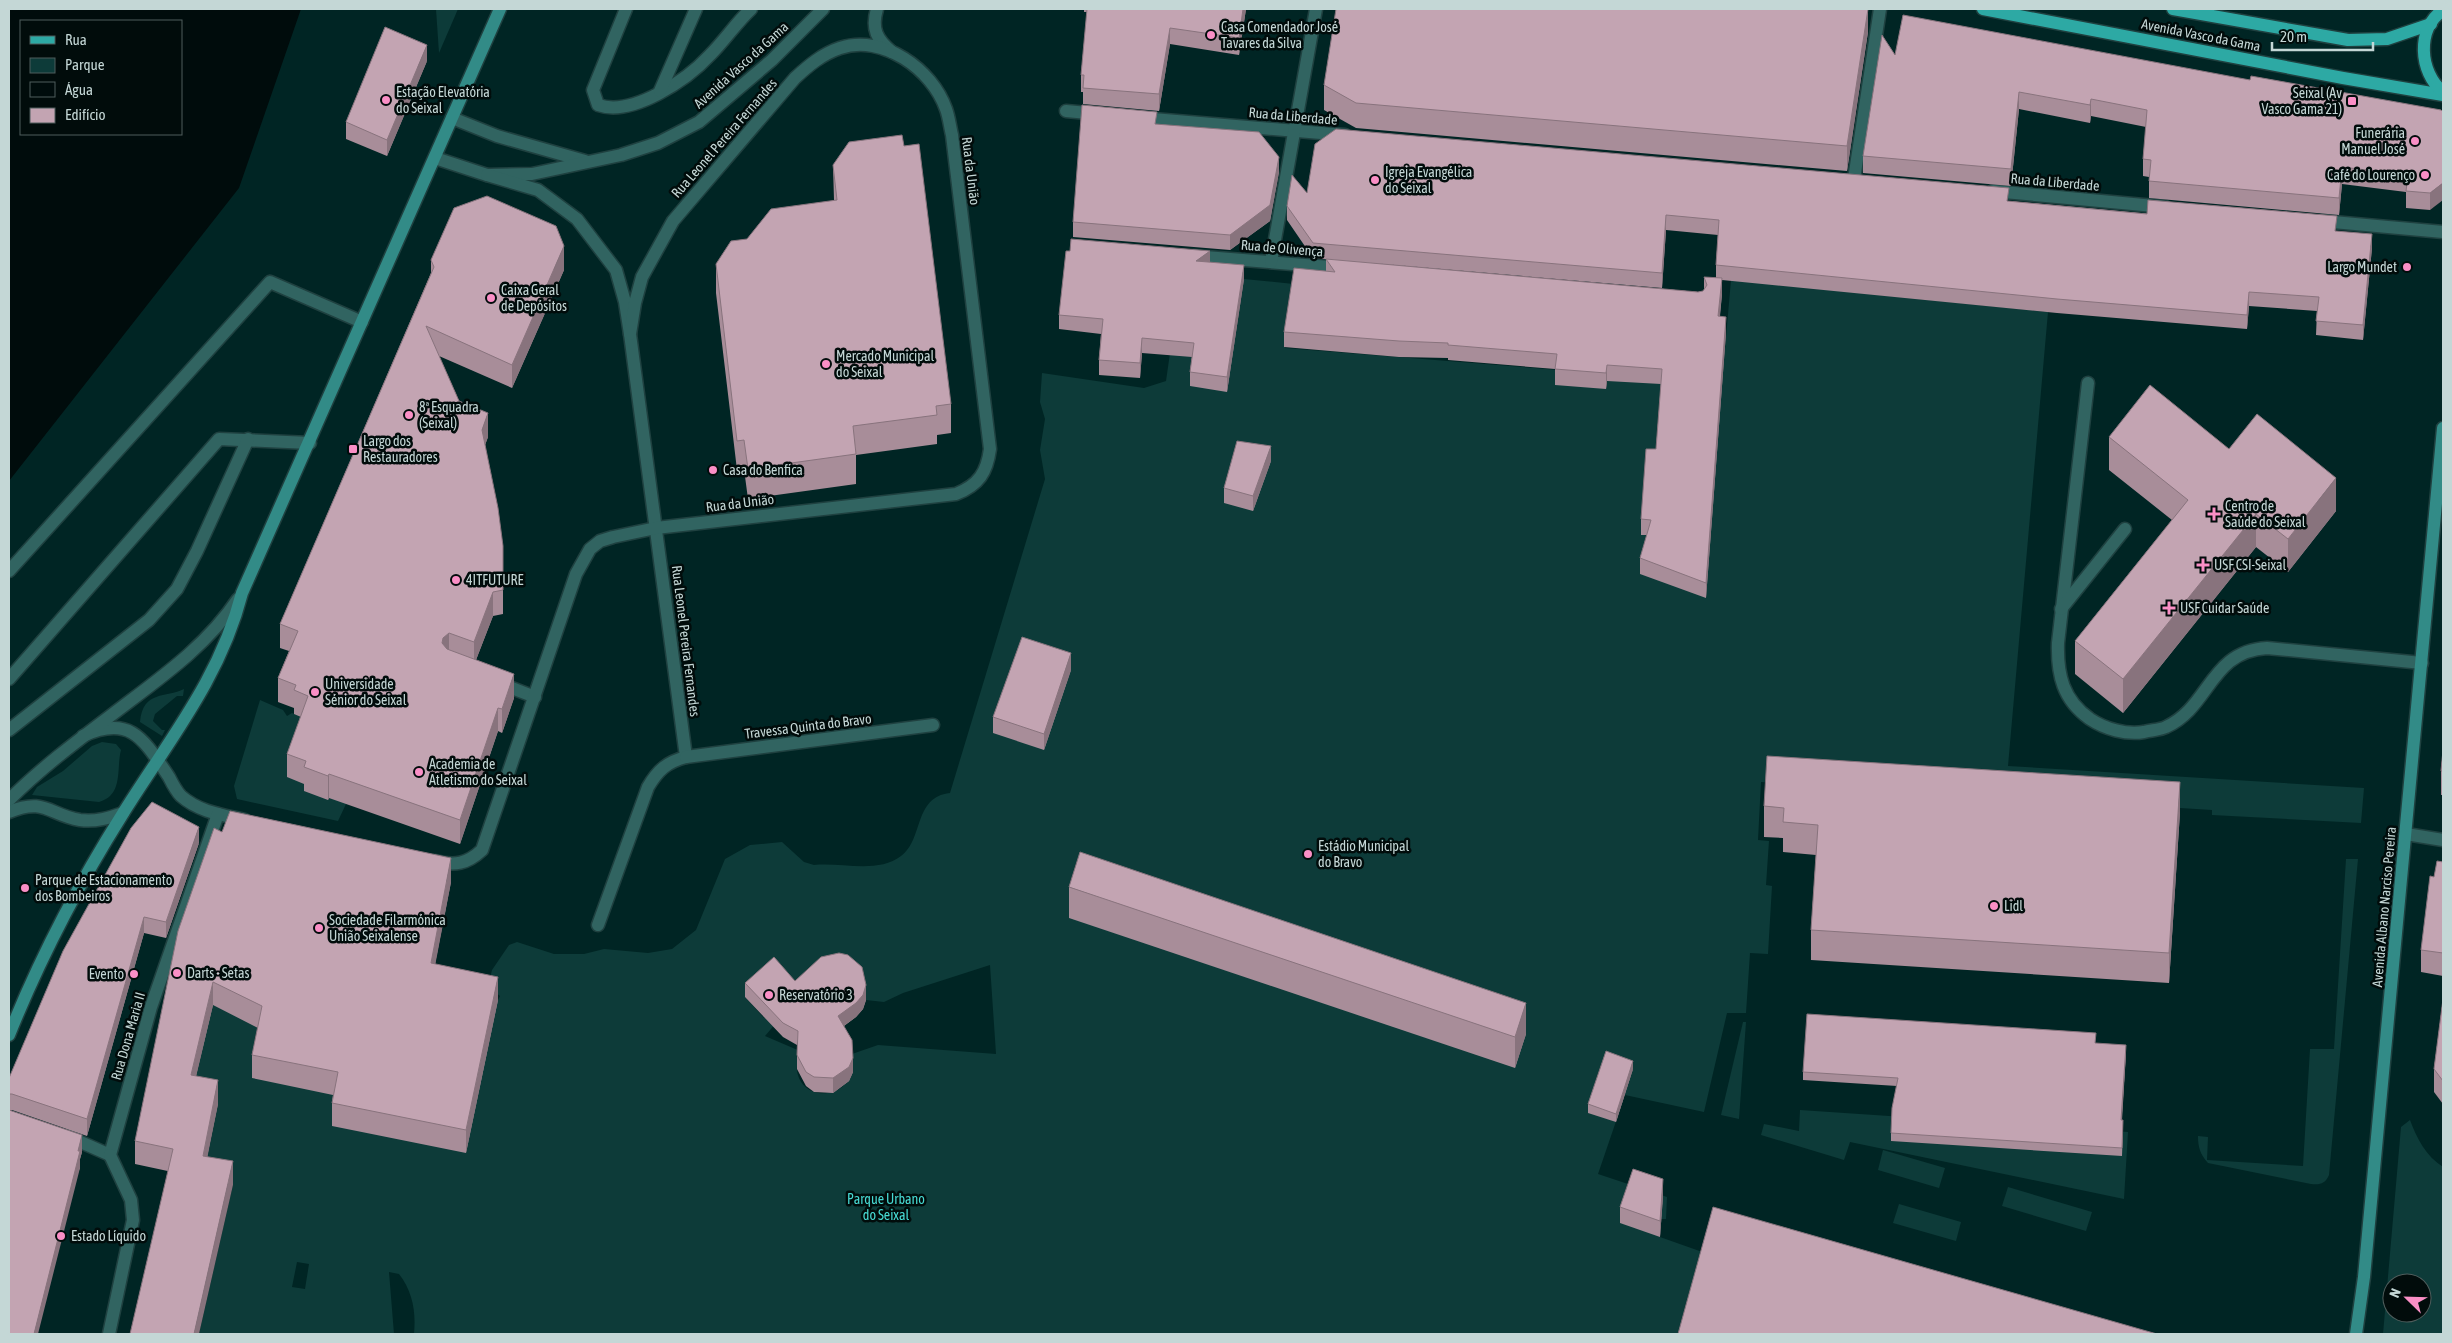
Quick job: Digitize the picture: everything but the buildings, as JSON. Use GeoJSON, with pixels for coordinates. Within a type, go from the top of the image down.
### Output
{"type":"FeatureCollection","features":[{"type":"Feature","properties":{"kind":"main road","name":"Avenida Vasco da Gama"},"geometry":{"type":"LineString","coordinates":[[1983,9],[2343,78],[2443,93]]}},
{"type":"Feature","properties":{"kind":"main road","name":"Avenida Vasco da Gama"},"geometry":{"type":"LineString","coordinates":[[2173,9],[2348,40],[2387,39],[2431,24]]}},
{"type":"Feature","properties":{"kind":"main road"},"geometry":{"type":"LineString","coordinates":[[2442,11],[2431,24],[2425,39],[2424,59],[2428,73],[2443,93]]}},
{"type":"Feature","properties":{"kind":"street"},"geometry":{"type":"LineString","coordinates":[[9,1035],[52,939],[91,867],[208,681],[228,638],[242,593],[310,443],[500,9]]}},
{"type":"Feature","properties":{"kind":"street"},"geometry":{"type":"LineString","coordinates":[[626,9],[593,90],[598,105],[610,109],[632,106],[689,74],[710,55],[751,9]]}},
{"type":"Feature","properties":{"kind":"street"},"geometry":{"type":"LineString","coordinates":[[660,91],[696,9]]}},
{"type":"Feature","properties":{"kind":"street","name":"Avenida Vasco da Gama"},"geometry":{"type":"LineString","coordinates":[[435,158],[487,175],[532,174],[620,155],[658,142],[699,122],[772,60],[823,9]]}},
{"type":"Feature","properties":{"kind":"street","name":"Rua da União"},"geometry":{"type":"LineString","coordinates":[[418,858],[446,864],[460,864],[471,860],[482,850],[576,574],[590,549],[600,541],[656,528],[956,494],[968,489],[980,479],[988,465],[990,449],[952,135],[946,109],[933,83],[910,61],[892,52],[878,38],[874,30],[877,9]]}},
{"type":"Feature","properties":{"kind":"street"},"geometry":{"type":"LineString","coordinates":[[1271,262],[1316,9]]}},
{"type":"Feature","properties":{"kind":"street"},"geometry":{"type":"LineString","coordinates":[[1854,179],[1880,9]]}},
{"type":"Feature","properties":{"kind":"street","name":"Rua Leonel Pereira Fernandes"},"geometry":{"type":"LineString","coordinates":[[630,334],[642,277],[673,221],[795,78],[810,64],[828,54],[854,46],[878,49],[910,61]]}},
{"type":"Feature","properties":{"kind":"street","name":"Rua da Liberdade"},"geometry":{"type":"LineString","coordinates":[[1066,111],[1354,136]]}},
{"type":"Feature","properties":{"kind":"street","name":"Avenida Vasco da Gama"},"geometry":{"type":"LineString","coordinates":[[452,118],[498,136],[587,162]]}},
{"type":"Feature","properties":{"kind":"street","name":"Rua Leonel Pereira Fernandes"},"geometry":{"type":"LineString","coordinates":[[487,175],[538,190],[577,219],[616,270],[625,302],[630,334],[686,756]]}},
{"type":"Feature","properties":{"kind":"street","name":"Rua da Liberdade"},"geometry":{"type":"LineString","coordinates":[[1982,190],[2179,208]]}},
{"type":"Feature","properties":{"kind":"street"},"geometry":{"type":"LineString","coordinates":[[2307,220],[2443,232]]}},
{"type":"Feature","properties":{"kind":"street","name":"Rua de Olivença"},"geometry":{"type":"LineString","coordinates":[[1182,254],[1360,270]]}},
{"type":"Feature","properties":{"kind":"street"},"geometry":{"type":"LineString","coordinates":[[9,571],[270,282],[362,322]]}},
{"type":"Feature","properties":{"kind":"street"},"geometry":{"type":"LineString","coordinates":[[2088,383],[2061,609],[2058,668],[2066,694],[2078,711],[2096,723],[2116,731],[2137,733],[2166,727],[2188,712],[2228,661],[2252,649],[2267,648],[2422,663]]}},
{"type":"Feature","properties":{"kind":"street","name":"Avenida Albano Narciso Pereira"},"geometry":{"type":"LineString","coordinates":[[2356,1334],[2364,1276],[2422,663],[2441,483],[2443,428]]}},
{"type":"Feature","properties":{"kind":"street"},"geometry":{"type":"LineString","coordinates":[[9,679],[219,438],[310,443]]}},
{"type":"Feature","properties":{"kind":"street"},"geometry":{"type":"LineString","coordinates":[[9,730],[148,620],[177,589],[197,551],[248,440]]}},
{"type":"Feature","properties":{"kind":"street"},"geometry":{"type":"LineString","coordinates":[[2061,609],[2125,530]]}},
{"type":"Feature","properties":{"kind":"street"},"geometry":{"type":"LineString","coordinates":[[9,800],[48,764],[181,662],[223,619],[242,593]]}},
{"type":"Feature","properties":{"kind":"street"},"geometry":{"type":"LineString","coordinates":[[484,678],[535,697]]}},
{"type":"Feature","properties":{"kind":"street","name":"Travessa Quinta do Bravo"},"geometry":{"type":"LineString","coordinates":[[686,756],[933,725]]}},
{"type":"Feature","properties":{"kind":"street"},"geometry":{"type":"LineString","coordinates":[[83,736],[113,726],[123,728],[141,738],[158,760],[180,795],[193,805],[218,814],[256,822]]}},
{"type":"Feature","properties":{"kind":"street"},"geometry":{"type":"LineString","coordinates":[[598,925],[648,787],[657,772],[671,761],[686,756]]}},
{"type":"Feature","properties":{"kind":"street"},"geometry":{"type":"LineString","coordinates":[[9,812],[23,806],[37,805],[80,820],[98,821],[123,814]]}},
{"type":"Feature","properties":{"kind":"street","name":"Rua Dona Maria II"},"geometry":{"type":"LineString","coordinates":[[110,1155],[151,1007],[218,814]]}},
{"type":"Feature","properties":{"kind":"street"},"geometry":{"type":"LineString","coordinates":[[2406,834],[2443,840]]}},
{"type":"Feature","properties":{"kind":"street"},"geometry":{"type":"LineString","coordinates":[[56,1133],[90,1145],[110,1155],[131,1200],[133,1220],[109,1334]]}},
{"type":"Feature","properties":{"kind":"green space"},"geometry":{"type":"Polygon","coordinates":[[[436,9],[458,9],[439,53],[436,9]]]}},
{"type":"Feature","properties":{"kind":"green space","name":"Parque Urbano do Seixal"},"geometry":{"type":"Polygon","coordinates":[[[1244,279],[1294,284],[1285,348],[1722,383],[1731,280],[2048,312],[2008,766],[2364,788],[2361,823],[2212,815],[2212,810],[1761,782],[1758,840],[1769,841],[1766,885],[1772,886],[1768,954],[1750,953],[1746,1013],[1727,1013],[1704,1112],[1625,1095],[1598,1174],[1667,1197],[1666,1219],[1661,1219],[1660,1237],[1708,1254],[1685,1334],[414,1334],[414,1310],[408,1288],[399,1274],[389,1272],[394,1334],[199,1334],[233,1185],[181,1142],[209,1149],[218,1104],[191,1098],[212,1005],[498,1000],[500,996],[488,986],[492,970],[509,945],[517,942],[554,954],[584,954],[604,949],[648,953],[672,949],[696,930],[725,859],[750,845],[782,842],[804,862],[814,865],[881,865],[901,856],[913,840],[924,810],[930,802],[938,796],[950,793],[1045,479],[1040,450],[1045,419],[1040,402],[1042,373],[1144,388],[1166,381],[1172,339],[1234,344],[1244,279]],[[990,965],[903,993],[884,1002],[866,1000],[865,990],[776,1023],[765,1036],[800,1051],[797,1071],[801,1082],[809,1090],[819,1093],[830,1092],[840,1088],[848,1080],[852,1069],[852,1054],[878,1045],[996,1054],[990,965]],[[793,992],[745,997],[764,1018],[793,992]],[[297,1262],[292,1287],[305,1289],[309,1264],[297,1262]]]}},
{"type":"Feature","properties":{"kind":"green space"},"geometry":{"type":"Polygon","coordinates":[[[184,689],[183,696],[177,696],[155,714],[153,721],[162,730],[165,730],[162,736],[140,722],[142,712],[150,700],[184,689]]]}},
{"type":"Feature","properties":{"kind":"green space"},"geometry":{"type":"Polygon","coordinates":[[[260,700],[283,710],[287,716],[292,713],[359,740],[345,796],[346,804],[338,821],[237,799],[234,786],[260,700]]]}},
{"type":"Feature","properties":{"kind":"green space"},"geometry":{"type":"Polygon","coordinates":[[[102,742],[116,744],[121,750],[116,787],[107,798],[99,802],[32,795],[37,787],[63,771],[92,746],[102,742]]]}},
{"type":"Feature","properties":{"kind":"green space"},"geometry":{"type":"Polygon","coordinates":[[[2346,859],[2358,859],[2329,1175],[2322,1183],[2311,1184],[2208,1163],[2200,1150],[2198,1136],[2208,1137],[2207,1160],[2303,1166],[2310,1049],[2334,1049],[2346,859]]]}},
{"type":"Feature","properties":{"kind":"green space"},"geometry":{"type":"Polygon","coordinates":[[[1743,1022],[1746,1022],[1739,1119],[1721,1115],[1743,1022]]]}},
{"type":"Feature","properties":{"kind":"green space"},"geometry":{"type":"Polygon","coordinates":[[[1800,1110],[2128,1132],[2124,1199],[1850,1142],[1844,1160],[1761,1135],[1764,1124],[1799,1131],[1800,1110]]]}},
{"type":"Feature","properties":{"kind":"green space"},"geometry":{"type":"Polygon","coordinates":[[[2410,1120],[2423,1146],[2432,1158],[2443,1167],[2443,1334],[2383,1334],[2384,1323],[2432,1323],[2432,1273],[2388,1273],[2401,1127],[2410,1120]]]}},
{"type":"Feature","properties":{"kind":"green space"},"geometry":{"type":"Polygon","coordinates":[[[1883,1150],[1945,1168],[1939,1188],[1878,1170],[1883,1150]]]}},
{"type":"Feature","properties":{"kind":"green space"},"geometry":{"type":"Polygon","coordinates":[[[2008,1187],[2092,1212],[2086,1231],[2002,1206],[2008,1187]]]}},
{"type":"Feature","properties":{"kind":"green space"},"geometry":{"type":"Polygon","coordinates":[[[1899,1204],[1961,1222],[1956,1241],[1893,1223],[1899,1204]]]}},
{"type":"Feature","properties":{"kind":"water"},"geometry":{"type":"Polygon","coordinates":[[[9,9],[301,9],[239,188],[9,481],[9,9]]]}},
{"type":"Feature","properties":{"kind":"place","name":"Casa Comendador José Tavares da Silva"},"geometry":{"type":"Point","coordinates":[1211,35]}},
{"type":"Feature","properties":{"kind":"place","name":"Estação Elevatória do Seixal"},"geometry":{"type":"Point","coordinates":[386,100]}},
{"type":"Feature","properties":{"kind":"place","name":"Seixal (Av Vasco Gama 21)"},"geometry":{"type":"Point","coordinates":[2352,101]}},
{"type":"Feature","properties":{"kind":"place","name":"Funerária Manuel José"},"geometry":{"type":"Point","coordinates":[2415,141]}},
{"type":"Feature","properties":{"kind":"place","name":"Café do Lourenço"},"geometry":{"type":"Point","coordinates":[2425,175]}},
{"type":"Feature","properties":{"kind":"place","name":"Igreja Evangélica do Seixal"},"geometry":{"type":"Point","coordinates":[1375,180]}},
{"type":"Feature","properties":{"kind":"place","name":"Largo Mundet"},"geometry":{"type":"Point","coordinates":[2407,267]}},
{"type":"Feature","properties":{"kind":"place","name":"Caixa Geral de Depósitos"},"geometry":{"type":"Point","coordinates":[491,298]}},
{"type":"Feature","properties":{"kind":"place","name":"Mercado Municipal do Seixal"},"geometry":{"type":"Point","coordinates":[826,364]}},
{"type":"Feature","properties":{"kind":"place","name":"8ª Esquadra (Seixal)"},"geometry":{"type":"Point","coordinates":[409,415]}},
{"type":"Feature","properties":{"kind":"place","name":"Largo dos Restauradores"},"geometry":{"type":"Point","coordinates":[353,449]}},
{"type":"Feature","properties":{"kind":"place","name":"Casa do Benfica"},"geometry":{"type":"Point","coordinates":[713,470]}},
{"type":"Feature","properties":{"kind":"place","name":"Centro de Saúde do Seixal"},"geometry":{"type":"Point","coordinates":[2214,514]}},
{"type":"Feature","properties":{"kind":"place","name":"USF CSI-Seixal"},"geometry":{"type":"Point","coordinates":[2203,565]}},
{"type":"Feature","properties":{"kind":"place","name":"4ITFUTURE"},"geometry":{"type":"Point","coordinates":[456,580]}},
{"type":"Feature","properties":{"kind":"place","name":"USF Cuidar Saúde"},"geometry":{"type":"Point","coordinates":[2169,608]}},
{"type":"Feature","properties":{"kind":"place","name":"Universidade Sénior do Seixal"},"geometry":{"type":"Point","coordinates":[315,692]}},
{"type":"Feature","properties":{"kind":"place","name":"Academia de Atletismo do Seixal"},"geometry":{"type":"Point","coordinates":[419,772]}},
{"type":"Feature","properties":{"kind":"place","name":"Estádio Municipal do Bravo"},"geometry":{"type":"Point","coordinates":[1308,854]}},
{"type":"Feature","properties":{"kind":"place","name":"Parque de Estacionamento dos Bombeiros"},"geometry":{"type":"Point","coordinates":[25,888]}},
{"type":"Feature","properties":{"kind":"place","name":"Lidl"},"geometry":{"type":"Point","coordinates":[1994,906]}},
{"type":"Feature","properties":{"kind":"place","name":"Sociedade Filarmónica União Seixalense"},"geometry":{"type":"Point","coordinates":[319,928]}},
{"type":"Feature","properties":{"kind":"place","name":"Darts - Setas"},"geometry":{"type":"Point","coordinates":[177,973]}},
{"type":"Feature","properties":{"kind":"place","name":"Evento"},"geometry":{"type":"Point","coordinates":[134,974]}},
{"type":"Feature","properties":{"kind":"place","name":"Reservatório 3"},"geometry":{"type":"Point","coordinates":[769,995]}},
{"type":"Feature","properties":{"kind":"place","name":"Estado Líquido"},"geometry":{"type":"Point","coordinates":[61,1236]}}]}
